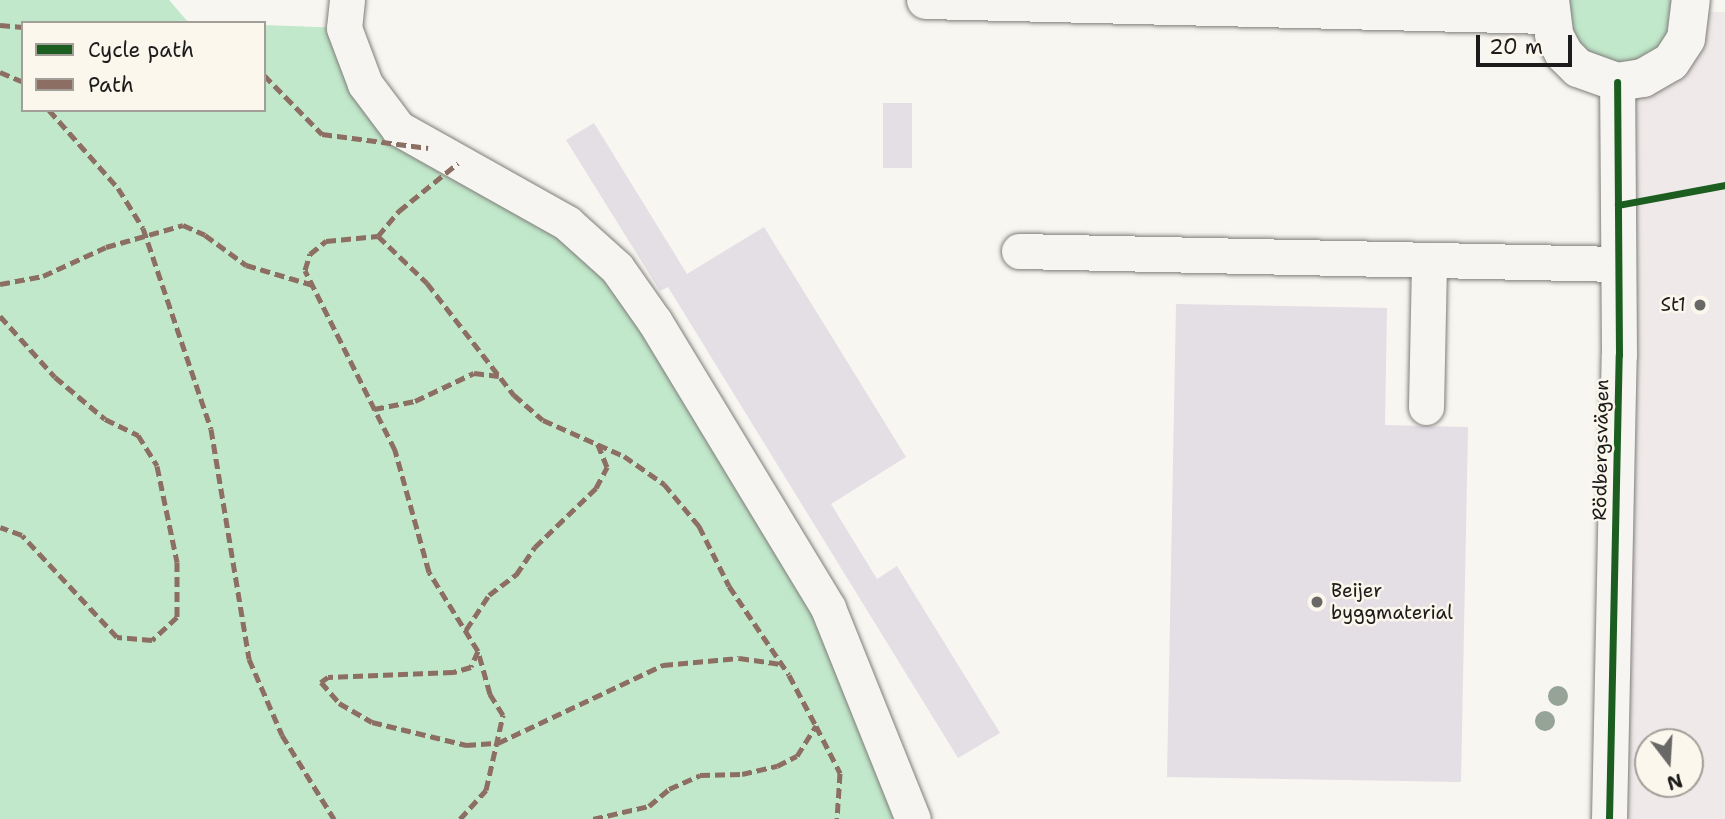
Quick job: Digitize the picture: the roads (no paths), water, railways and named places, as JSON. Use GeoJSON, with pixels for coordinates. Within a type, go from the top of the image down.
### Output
{"type":"FeatureCollection","features":[{"type":"Feature","properties":{"kind":"main road"},"geometry":{"type":"LineString","coordinates":[[926,0],[1550,8],[1554,35],[1571,61],[1597,77],[1617,82],[1643,78],[1671,62],[1703,8]]}},
{"type":"Feature","properties":{"kind":"street"},"geometry":{"type":"LineString","coordinates":[[346,0],[344,28],[365,84],[398,128],[567,223],[617,268],[655,321],[828,608],[858,674],[913,819]]}},
{"type":"Feature","properties":{"kind":"street","name":"Rödbergsvägen"},"geometry":{"type":"LineString","coordinates":[[1609,819],[1618,264],[1617,82]]}},
{"type":"Feature","properties":{"kind":"street"},"geometry":{"type":"LineString","coordinates":[[1018,251],[1618,264]]}},
{"type":"Feature","properties":{"kind":"street"},"geometry":{"type":"LineString","coordinates":[[1426,407],[1429,260]]}},
{"type":"Feature","properties":{"kind":"place","name":"St1"},"geometry":{"type":"Point","coordinates":[1700,305]}},
{"type":"Feature","properties":{"kind":"place","name":"Beijer byggmaterial"},"geometry":{"type":"Point","coordinates":[1317,602]}}]}
